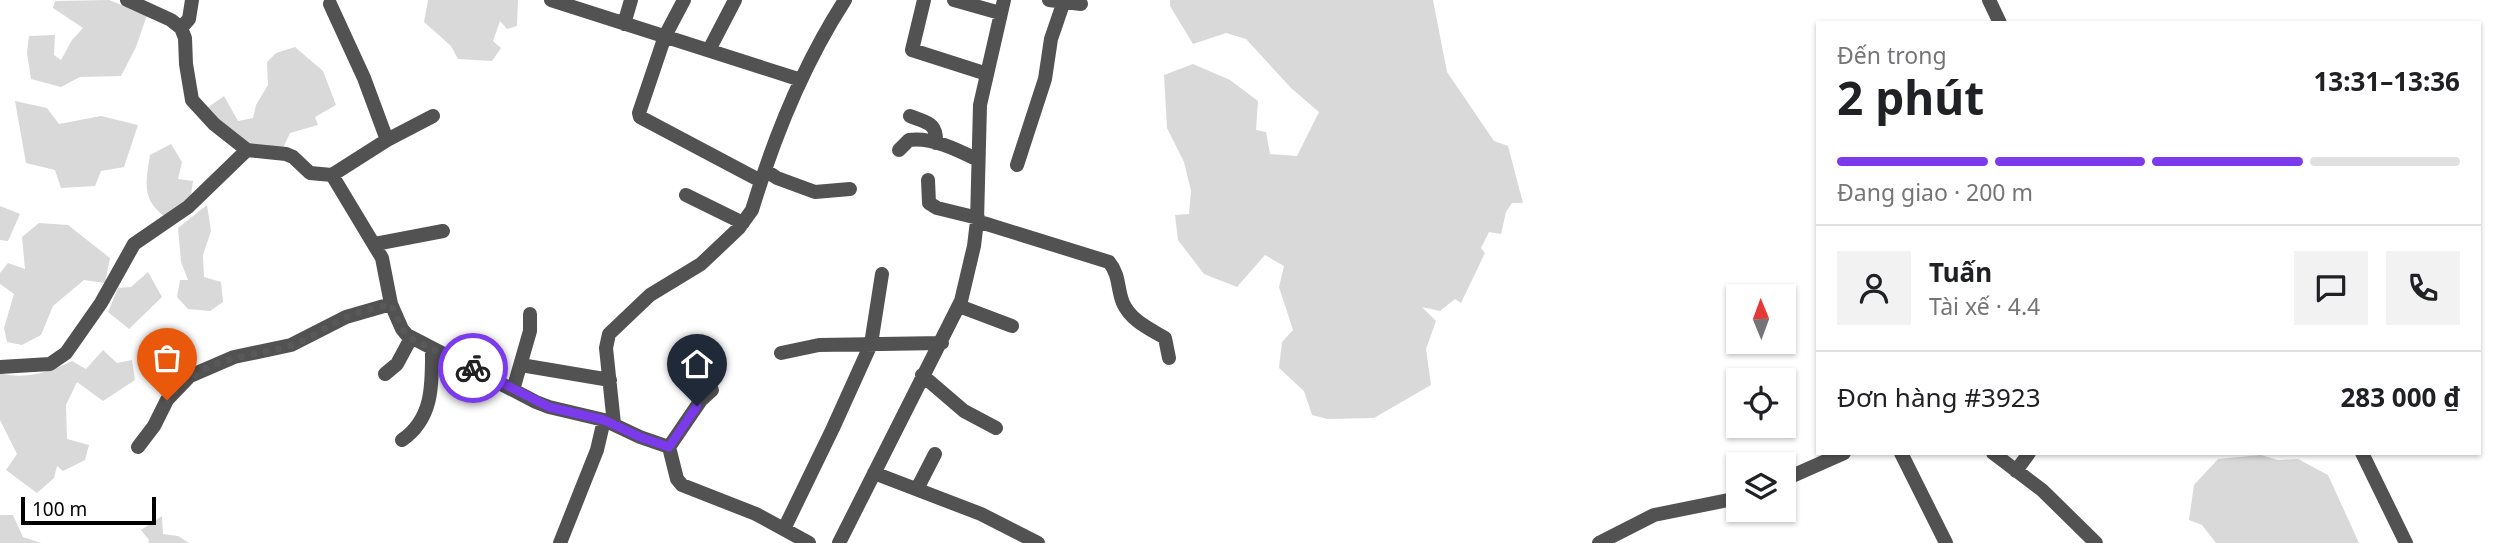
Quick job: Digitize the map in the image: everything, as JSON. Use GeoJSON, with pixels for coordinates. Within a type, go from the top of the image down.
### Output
{"type":"FeatureCollection","features":[{"type":"Feature","properties":{"kind":"street"},"geometry":{"type":"LineString","coordinates":[[127,0],[171,20],[181,28],[185,38],[192,100],[214,124],[247,150],[286,154],[310,173],[331,175],[387,140],[433,116]]}},
{"type":"Feature","properties":{"kind":"street"},"geometry":{"type":"LineString","coordinates":[[181,28],[189,19],[192,0]]}},
{"type":"Feature","properties":{"kind":"street"},"geometry":{"type":"LineString","coordinates":[[551,0],[801,80]]}},
{"type":"Feature","properties":{"kind":"street"},"geometry":{"type":"LineString","coordinates":[[624,23],[631,0]]}},
{"type":"Feature","properties":{"kind":"street"},"geometry":{"type":"LineString","coordinates":[[684,0],[666,36],[639,113],[640,117],[763,176],[777,178],[815,192],[850,189]]}},
{"type":"Feature","properties":{"kind":"street"},"geometry":{"type":"LineString","coordinates":[[709,50],[735,0]]}},
{"type":"Feature","properties":{"kind":"street"},"geometry":{"type":"LineString","coordinates":[[560,543],[609,422],[610,380],[606,348],[609,334],[650,295],[701,264],[743,223],[752,210],[781,124],[801,80],[845,0]]}},
{"type":"Feature","properties":{"kind":"street"},"geometry":{"type":"LineString","coordinates":[[924,0],[912,50],[987,74]]}},
{"type":"Feature","properties":{"kind":"street"},"geometry":{"type":"LineString","coordinates":[[839,543],[922,375],[942,343],[959,306],[970,266],[977,219],[980,106],[1002,6],[954,0]]}},
{"type":"Feature","properties":{"kind":"street"},"geometry":{"type":"LineString","coordinates":[[1049,0],[1081,4]]}},
{"type":"Feature","properties":{"kind":"street"},"geometry":{"type":"LineString","coordinates":[[1989,0],[1999,21]]}},
{"type":"Feature","properties":{"kind":"street"},"geometry":{"type":"LineString","coordinates":[[1017,165],[1045,79],[1051,39],[1064,1]]}},
{"type":"Feature","properties":{"kind":"street"},"geometry":{"type":"LineString","coordinates":[[330,4],[360,68],[387,140]]}},
{"type":"Feature","properties":{"kind":"street"},"geometry":{"type":"LineString","coordinates":[[910,116],[934,127],[937,131],[936,144]]}},
{"type":"Feature","properties":{"kind":"street"},"geometry":{"type":"LineString","coordinates":[[899,150],[914,139],[936,144],[978,160]]}},
{"type":"Feature","properties":{"kind":"street"},"geometry":{"type":"LineString","coordinates":[[0,367],[50,364],[66,353],[101,303],[134,244],[188,206],[247,150]]}},
{"type":"Feature","properties":{"kind":"street"},"geometry":{"type":"LineString","coordinates":[[331,175],[375,244],[386,273],[391,304],[402,329],[411,338],[549,407],[609,422],[669,447]]}},
{"type":"Feature","properties":{"kind":"street"},"geometry":{"type":"LineString","coordinates":[[928,180],[929,202],[937,208],[1110,262],[1117,272],[1124,305],[1133,318],[1166,338],[1169,358]]}},
{"type":"Feature","properties":{"kind":"street"},"geometry":{"type":"LineString","coordinates":[[686,195],[743,223]]}},
{"type":"Feature","properties":{"kind":"street"},"geometry":{"type":"LineString","coordinates":[[375,244],[443,230]]}},
{"type":"Feature","properties":{"kind":"street"},"geometry":{"type":"LineString","coordinates":[[784,529],[834,428],[871,344],[882,274]]}},
{"type":"Feature","properties":{"kind":"street"},"geometry":{"type":"LineString","coordinates":[[138,447],[154,426],[167,400],[190,376],[234,357],[291,345],[346,317],[391,304]]}},
{"type":"Feature","properties":{"kind":"street"},"geometry":{"type":"LineString","coordinates":[[959,306],[1012,326]]}},
{"type":"Feature","properties":{"kind":"street"},"geometry":{"type":"LineString","coordinates":[[513,390],[530,331],[530,314]]}},
{"type":"Feature","properties":{"kind":"street"},"geometry":{"type":"LineString","coordinates":[[385,374],[397,364],[411,338]]}},
{"type":"Feature","properties":{"kind":"street"},"geometry":{"type":"LineString","coordinates":[[781,353],[819,345],[942,343]]}},
{"type":"Feature","properties":{"kind":"street"},"geometry":{"type":"LineString","coordinates":[[402,440],[419,423],[429,404],[432,391],[432,349]]}},
{"type":"Feature","properties":{"kind":"street"},"geometry":{"type":"LineString","coordinates":[[521,365],[610,380]]}},
{"type":"Feature","properties":{"kind":"street"},"geometry":{"type":"LineString","coordinates":[[922,375],[964,411],[996,428]]}},
{"type":"Feature","properties":{"kind":"street"},"geometry":{"type":"LineString","coordinates":[[712,390],[697,406],[669,447],[677,479],[682,485],[756,514],[809,543]]}},
{"type":"Feature","properties":{"kind":"street"},"geometry":{"type":"LineString","coordinates":[[917,489],[935,454]]}},
{"type":"Feature","properties":{"kind":"street"},"geometry":{"type":"LineString","coordinates":[[1796,474],[1839,455]]}},
{"type":"Feature","properties":{"kind":"street"},"geometry":{"type":"LineString","coordinates":[[1902,455],[1946,543]]}},
{"type":"Feature","properties":{"kind":"street"},"geometry":{"type":"LineString","coordinates":[[1996,455],[2042,491],[2096,543]]}},
{"type":"Feature","properties":{"kind":"street"},"geometry":{"type":"LineString","coordinates":[[2016,471],[2028,455]]}},
{"type":"Feature","properties":{"kind":"street"},"geometry":{"type":"LineString","coordinates":[[2363,455],[2406,543]]}},
{"type":"Feature","properties":{"kind":"street"},"geometry":{"type":"LineString","coordinates":[[874,473],[981,514],[1035,542]]}},
{"type":"Feature","properties":{"kind":"street"},"geometry":{"type":"LineString","coordinates":[[1599,543],[1654,515],[1726,501]]}},
{"type":"Feature","properties":{"kind":"shaded area"},"geometry":{"type":"Polygon","coordinates":[[[109,0],[147,15],[136,47],[121,76],[80,77],[61,87],[31,79],[27,53],[29,36],[55,35],[54,55],[61,60],[72,40],[83,28],[53,8],[55,1],[109,0]]]}},
{"type":"Feature","properties":{"kind":"shaded area"},"geometry":{"type":"Polygon","coordinates":[[[428,0],[518,0],[517,26],[507,29],[500,21],[493,41],[501,48],[492,61],[458,59],[451,46],[424,22],[428,0]]]}},
{"type":"Feature","properties":{"kind":"shaded area"},"geometry":{"type":"Polygon","coordinates":[[[1170,0],[1433,0],[1447,72],[1494,141],[1508,146],[1523,203],[1512,203],[1506,212],[1501,234],[1489,232],[1481,248],[1485,253],[1461,303],[1455,299],[1440,311],[1422,307],[1436,321],[1426,349],[1431,385],[1374,418],[1327,419],[1312,415],[1304,391],[1279,368],[1282,342],[1293,330],[1279,287],[1284,266],[1265,255],[1237,287],[1204,274],[1178,240],[1175,215],[1189,214],[1191,191],[1184,162],[1167,128],[1164,75],[1193,64],[1230,80],[1258,101],[1256,130],[1266,132],[1270,154],[1297,156],[1319,112],[1291,88],[1246,39],[1226,33],[1193,44],[1170,6],[1170,0]]]}},
{"type":"Feature","properties":{"kind":"shaded area"},"geometry":{"type":"Polygon","coordinates":[[[295,47],[323,71],[336,105],[315,117],[318,125],[290,133],[283,148],[250,146],[204,110],[224,96],[238,121],[253,118],[256,105],[268,85],[267,62],[276,53],[295,47]]]}},
{"type":"Feature","properties":{"kind":"shaded area"},"geometry":{"type":"Polygon","coordinates":[[[15,101],[47,108],[59,124],[101,116],[138,125],[124,167],[101,171],[95,186],[61,188],[55,170],[26,163],[15,101]]]}},
{"type":"Feature","properties":{"kind":"shaded area"},"geometry":{"type":"Polygon","coordinates":[[[171,144],[182,162],[178,179],[193,181],[190,201],[164,216],[148,196],[147,173],[150,155],[171,144]]]}},
{"type":"Feature","properties":{"kind":"shaded area"},"geometry":{"type":"Polygon","coordinates":[[[207,205],[211,231],[203,255],[204,277],[221,282],[223,302],[210,311],[188,309],[177,297],[180,280],[188,280],[181,262],[178,228],[207,205]]]}},
{"type":"Feature","properties":{"kind":"shaded area"},"geometry":{"type":"Polygon","coordinates":[[[0,206],[20,214],[8,241],[0,240],[0,206]]]}},
{"type":"Feature","properties":{"kind":"shaded area"},"geometry":{"type":"Polygon","coordinates":[[[39,223],[68,225],[110,258],[105,283],[84,280],[53,306],[41,335],[22,345],[7,342],[4,328],[14,294],[0,284],[0,273],[8,263],[25,269],[22,237],[39,223]]]}},
{"type":"Feature","properties":{"kind":"shaded area"},"geometry":{"type":"Polygon","coordinates":[[[148,272],[162,297],[129,329],[108,312],[118,288],[131,287],[148,272]]]}},
{"type":"Feature","properties":{"kind":"shaded area"},"geometry":{"type":"Polygon","coordinates":[[[103,350],[117,363],[132,360],[135,380],[103,401],[77,382],[66,405],[67,439],[89,445],[85,460],[63,471],[57,466],[54,478],[37,493],[6,470],[17,454],[0,420],[0,373],[19,376],[37,374],[72,361],[86,369],[103,350]]]}},
{"type":"Feature","properties":{"kind":"shaded area"},"geometry":{"type":"Polygon","coordinates":[[[2261,455],[2278,460],[2298,459],[2328,475],[2359,543],[2216,543],[2202,525],[2189,520],[2194,485],[2218,459],[2261,455]]]}},
{"type":"Feature","properties":{"kind":"shaded area"},"geometry":{"type":"Polygon","coordinates":[[[0,515],[13,515],[23,537],[41,543],[0,543],[0,515]]]}},
{"type":"Feature","properties":{"kind":"shaded area"},"geometry":{"type":"Polygon","coordinates":[[[162,516],[163,534],[178,536],[189,543],[148,543],[149,540],[141,530],[162,516]]]}},
{"type":"Feature","properties":{"kind":"way so far"},"geometry":{"type":"LineString","coordinates":[[167,400],[190,376],[218,363],[291,345],[355,313],[391,304],[402,329],[413,340],[473,368]]}},
{"type":"Feature","properties":{"kind":"route"},"geometry":{"type":"LineString","coordinates":[[473,368],[549,407],[590,415],[669,447],[697,406]]}}]}
